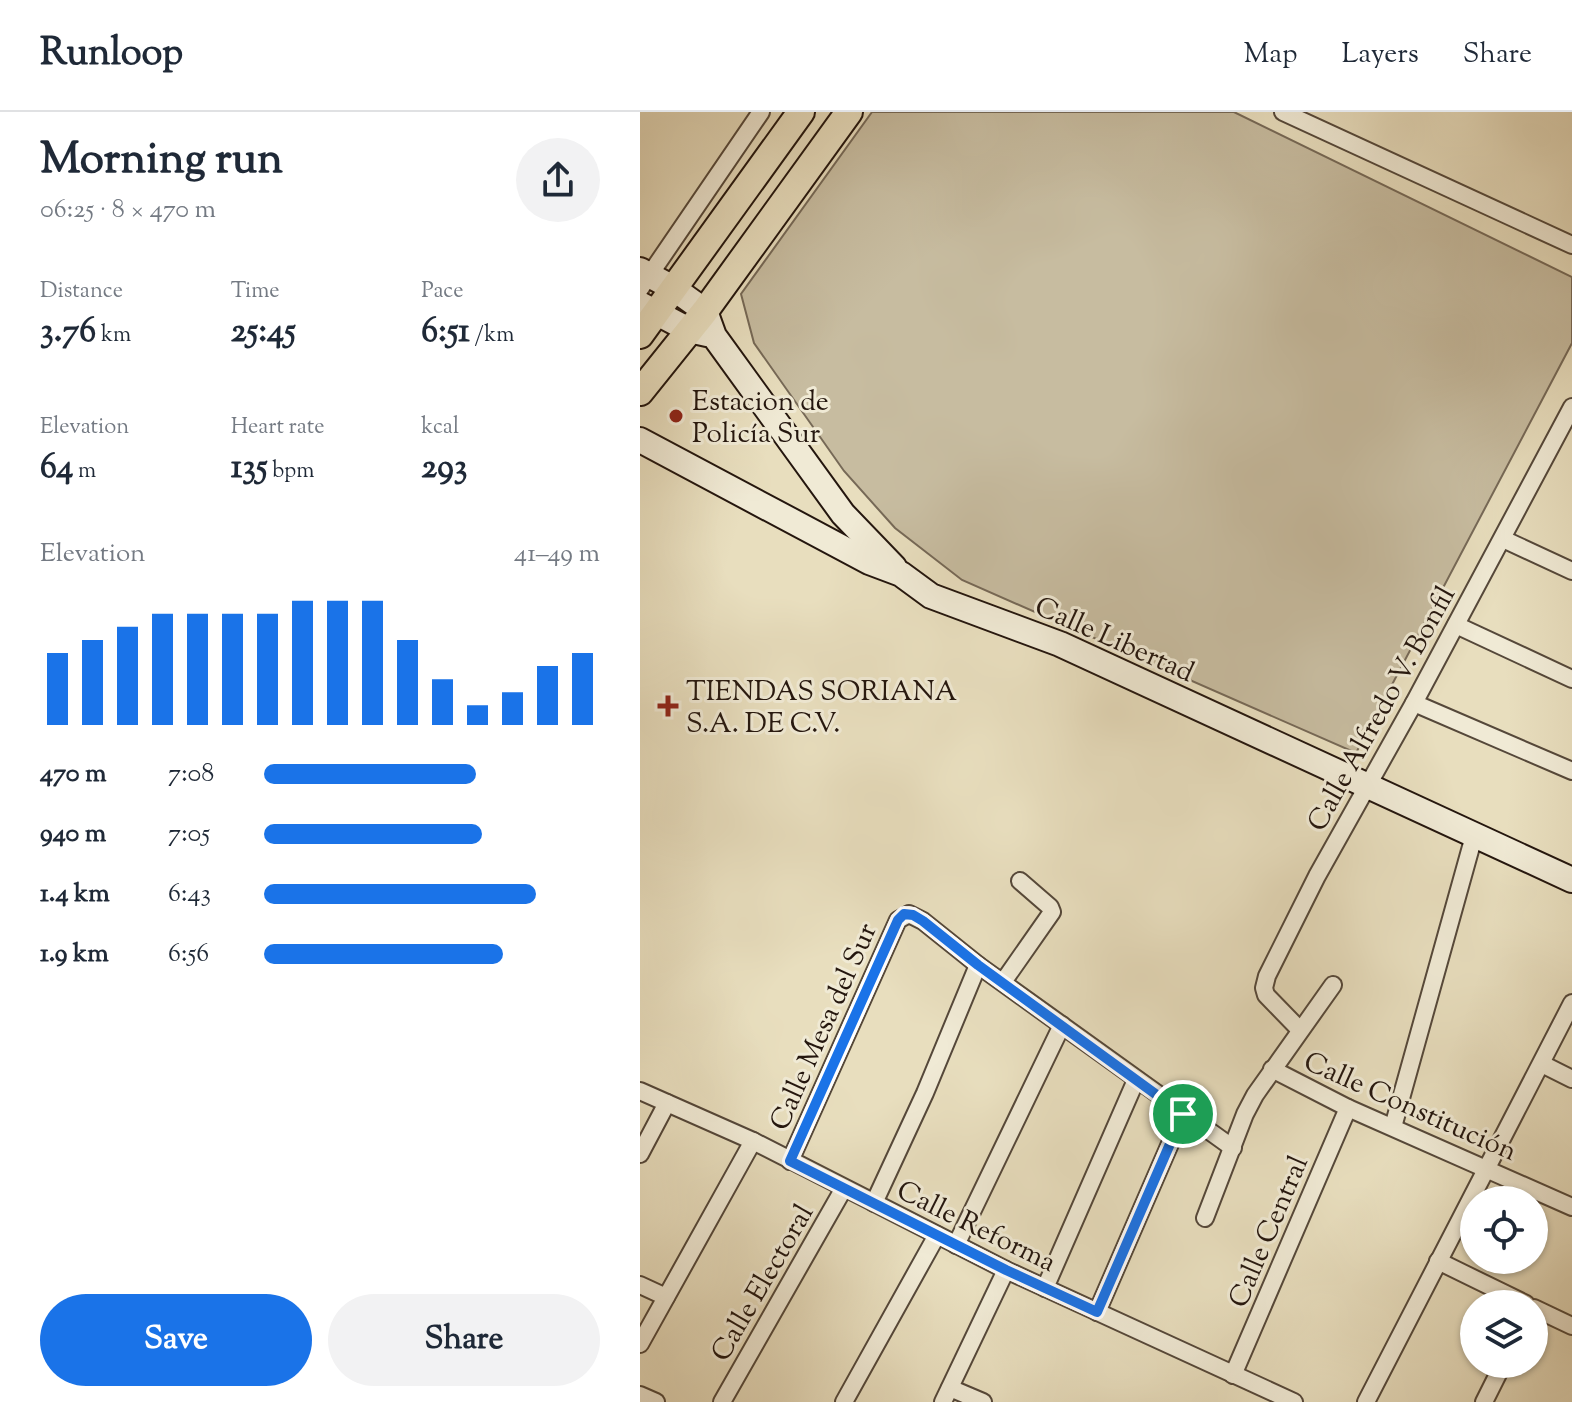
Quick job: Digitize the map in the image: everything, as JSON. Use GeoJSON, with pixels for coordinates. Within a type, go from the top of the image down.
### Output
{"type":"FeatureCollection","features":[{"type":"Feature","properties":{"kind":"main road"},"geometry":{"type":"LineString","coordinates":[[640,335],[648,308],[651,281],[801,112]]}},
{"type":"Feature","properties":{"kind":"main road"},"geometry":{"type":"LineString","coordinates":[[640,392],[703,326],[849,112]]}},
{"type":"Feature","properties":{"kind":"street"},"geometry":{"type":"LineString","coordinates":[[761,112],[651,281],[703,326],[843,514],[901,574]]}},
{"type":"Feature","properties":{"kind":"street"},"geometry":{"type":"LineString","coordinates":[[1283,112],[1572,245]]}},
{"type":"Feature","properties":{"kind":"street"},"geometry":{"type":"LineString","coordinates":[[648,308],[703,326]]}},
{"type":"Feature","properties":{"kind":"street","name":"Calle Alfredo V. Bonfil"},"geometry":{"type":"LineString","coordinates":[[1299,1029],[1268,998],[1265,981],[1317,876],[1414,703],[1572,407]]}},
{"type":"Feature","properties":{"kind":"street","name":"Calle Libertad"},"geometry":{"type":"LineString","coordinates":[[640,440],[869,562],[901,574],[931,596],[1060,644],[1572,880]]}},
{"type":"Feature","properties":{"kind":"street"},"geometry":{"type":"LineString","coordinates":[[1555,441],[1572,450]]}},
{"type":"Feature","properties":{"kind":"street"},"geometry":{"type":"LineString","coordinates":[[1503,539],[1572,571]]}},
{"type":"Feature","properties":{"kind":"street"},"geometry":{"type":"LineString","coordinates":[[1456,625],[1572,679]]}},
{"type":"Feature","properties":{"kind":"street"},"geometry":{"type":"LineString","coordinates":[[1414,703],[1572,771]]}},
{"type":"Feature","properties":{"kind":"street"},"geometry":{"type":"LineString","coordinates":[[1393,1127],[1474,836]]}},
{"type":"Feature","properties":{"kind":"street"},"geometry":{"type":"LineString","coordinates":[[1003,982],[1052,912],[1020,881]]}},
{"type":"Feature","properties":{"kind":"street","name":"Calle Mesa del Sur"},"geometry":{"type":"LineString","coordinates":[[790,1161],[898,920],[904,914],[913,915],[978,965]]}},
{"type":"Feature","properties":{"kind":"street"},"geometry":{"type":"LineString","coordinates":[[874,1203],[925,1093],[978,965],[1233,1148]]}},
{"type":"Feature","properties":{"kind":"street"},"geometry":{"type":"LineString","coordinates":[[1205,1218],[1245,1114],[1299,1029],[1333,985]]}},
{"type":"Feature","properties":{"kind":"street"},"geometry":{"type":"LineString","coordinates":[[1366,1402],[1572,1003]]}},
{"type":"Feature","properties":{"kind":"street"},"geometry":{"type":"LineString","coordinates":[[956,1245],[1062,1025]]}},
{"type":"Feature","properties":{"kind":"street"},"geometry":{"type":"LineString","coordinates":[[1542,1064],[1572,1079]]}},
{"type":"Feature","properties":{"kind":"street","name":"Calle Constitución"},"geometry":{"type":"LineString","coordinates":[[1272,1069],[1348,1108],[1572,1207]]}},
{"type":"Feature","properties":{"kind":"street"},"geometry":{"type":"LineString","coordinates":[[1045,1288],[1136,1080]]}},
{"type":"Feature","properties":{"kind":"street","name":"Calle Reforma"},"geometry":{"type":"LineString","coordinates":[[640,1091],[753,1141],[1006,1270],[1233,1375],[1259,1395],[1294,1402]]}},
{"type":"Feature","properties":{"kind":"street"},"geometry":{"type":"LineString","coordinates":[[640,1154],[667,1103]]}},
{"type":"Feature","properties":{"kind":"street","name":"Calle Central"},"geometry":{"type":"LineString","coordinates":[[1233,1375],[1348,1108]]}},
{"type":"Feature","properties":{"kind":"street"},"geometry":{"type":"LineString","coordinates":[[1097,1312],[1183,1114]]}},
{"type":"Feature","properties":{"kind":"street"},"geometry":{"type":"LineString","coordinates":[[640,1344],[753,1141]]}},
{"type":"Feature","properties":{"kind":"street","name":"Calle Electoral"},"geometry":{"type":"LineString","coordinates":[[722,1402],[844,1188]]}},
{"type":"Feature","properties":{"kind":"street"},"geometry":{"type":"LineString","coordinates":[[844,1402],[937,1235]]}},
{"type":"Feature","properties":{"kind":"street"},"geometry":{"type":"LineString","coordinates":[[1438,1261],[1497,1290]]}},
{"type":"Feature","properties":{"kind":"street"},"geometry":{"type":"LineString","coordinates":[[983,1402],[946,1395],[1006,1270]]}},
{"type":"Feature","properties":{"kind":"street"},"geometry":{"type":"LineString","coordinates":[[640,1285],[666,1297]]}},
{"type":"Feature","properties":{"kind":"street"},"geometry":{"type":"LineString","coordinates":[[1548,1315],[1572,1326]]}},
{"type":"Feature","properties":{"kind":"street"},"geometry":{"type":"LineString","coordinates":[[1484,1402],[1496,1378]]}},
{"type":"Feature","properties":{"kind":"street"},"geometry":{"type":"LineString","coordinates":[[640,1395],[656,1402]]}},
{"type":"Feature","properties":{"kind":"shaded area"},"geometry":{"type":"Polygon","coordinates":[[[872,112],[1234,112],[1572,277],[1572,343],[1356,753],[962,580],[895,528],[844,471],[754,343],[741,294],[872,112]]]}},
{"type":"Feature","properties":{"kind":"place","name":"Estacion de Policía Sur"},"geometry":{"type":"Point","coordinates":[676,416]}},
{"type":"Feature","properties":{"kind":"place","name":"TIENDAS SORIANA S.A. DE C.V."},"geometry":{"type":"Point","coordinates":[668,706]}},
{"type":"Feature","properties":{"kind":"route"},"geometry":{"type":"LineString","coordinates":[[904,914],[923,921],[978,965],[1183,1114],[1097,1312],[1006,1270],[790,1161],[898,920],[904,914]]}}]}
